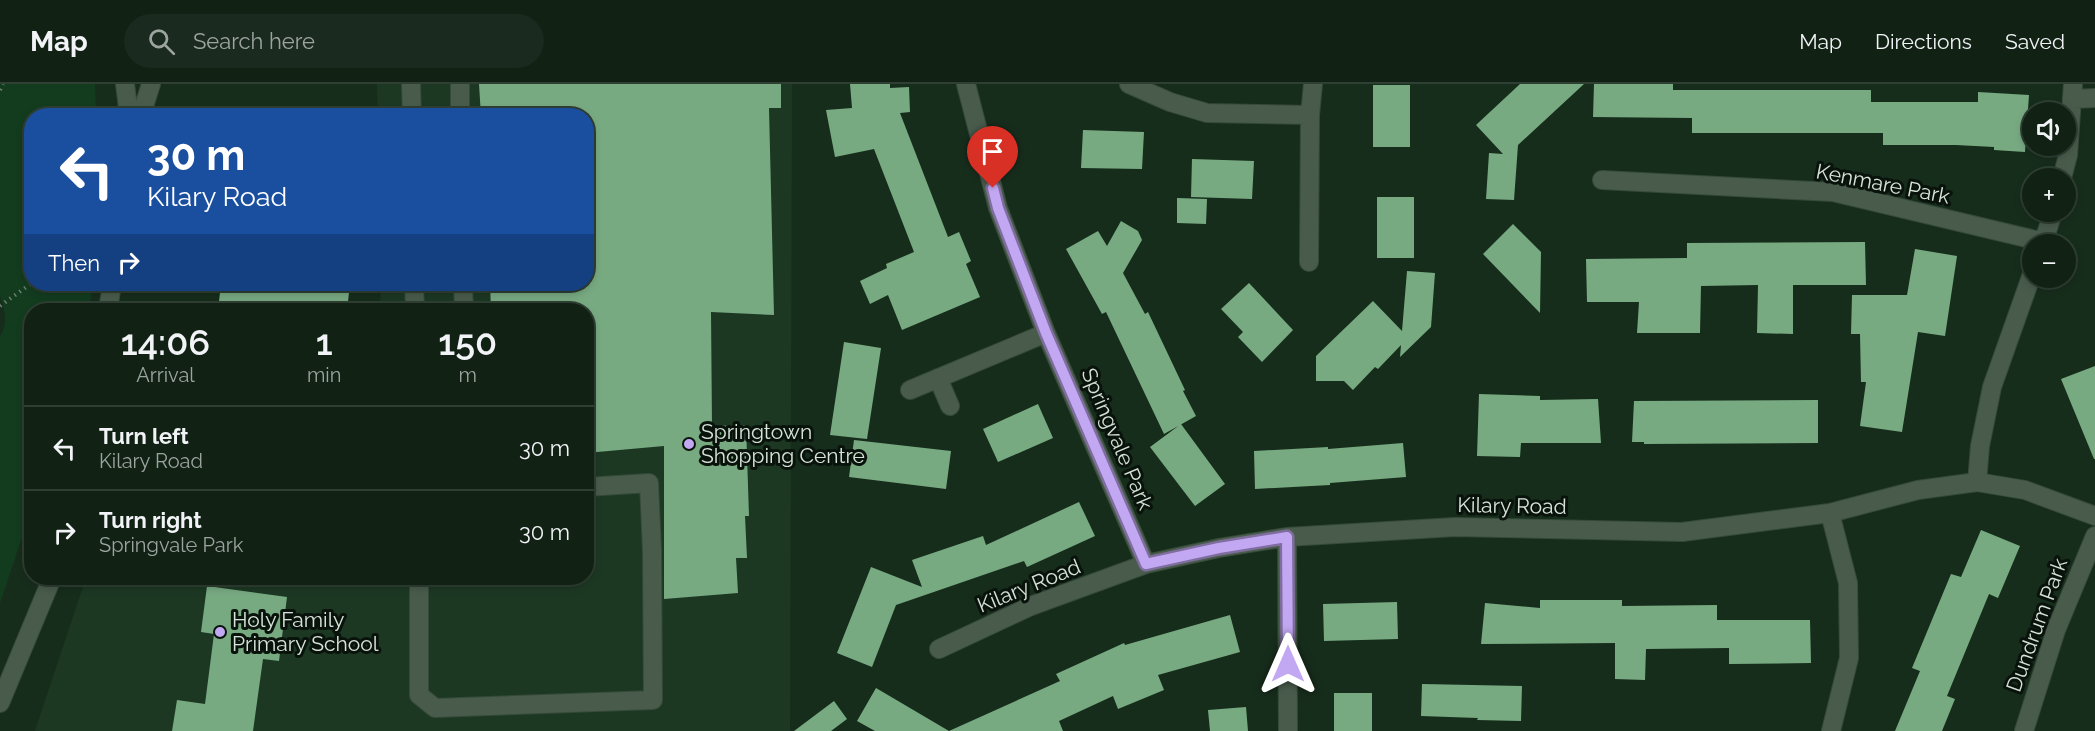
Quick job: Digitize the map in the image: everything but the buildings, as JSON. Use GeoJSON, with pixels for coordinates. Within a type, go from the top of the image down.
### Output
{"type":"FeatureCollection","features":[{"type":"Feature","properties":{"kind":"street"},"geometry":{"type":"LineString","coordinates":[[126,84],[128,108]]}},
{"type":"Feature","properties":{"kind":"street"},"geometry":{"type":"LineString","coordinates":[[144,108],[151,84]]}},
{"type":"Feature","properties":{"kind":"street"},"geometry":{"type":"LineString","coordinates":[[411,84],[412,108]]}},
{"type":"Feature","properties":{"kind":"street"},"geometry":{"type":"LineString","coordinates":[[460,84],[460,108]]}},
{"type":"Feature","properties":{"kind":"street","name":"Springvale Park"},"geometry":{"type":"LineString","coordinates":[[966,84],[998,208],[1046,333],[1146,564]]}},
{"type":"Feature","properties":{"kind":"street"},"geometry":{"type":"LineString","coordinates":[[1129,84],[1170,102],[1207,113],[1310,115]]}},
{"type":"Feature","properties":{"kind":"street"},"geometry":{"type":"LineString","coordinates":[[1309,262],[1310,115],[1313,84]]}},
{"type":"Feature","properties":{"kind":"street"},"geometry":{"type":"LineString","coordinates":[[2065,168],[2068,155],[2073,92],[2095,98]]}},
{"type":"Feature","properties":{"kind":"street","name":"Kenmare Park"},"geometry":{"type":"LineString","coordinates":[[1602,180],[1833,192],[2022,238]]}},
{"type":"Feature","properties":{"kind":"street"},"geometry":{"type":"LineString","coordinates":[[1977,482],[1980,446],[1992,387],[2027,288]]}},
{"type":"Feature","properties":{"kind":"street"},"geometry":{"type":"LineString","coordinates":[[910,390],[1046,333]]}},
{"type":"Feature","properties":{"kind":"street"},"geometry":{"type":"LineString","coordinates":[[938,378],[951,406]]}},
{"type":"Feature","properties":{"kind":"street","name":"Kilary Road"},"geometry":{"type":"LineString","coordinates":[[939,649],[1031,606],[1146,564],[1219,548],[1287,537],[1455,527],[1682,532],[1830,513],[1918,490],[1977,482],[2025,490],[2095,516]]}},
{"type":"Feature","properties":{"kind":"street"},"geometry":{"type":"LineString","coordinates":[[419,585],[419,695],[435,708],[653,700],[649,483],[594,486]]}},
{"type":"Feature","properties":{"kind":"street"},"geometry":{"type":"LineString","coordinates":[[1830,513],[1848,583],[1849,648],[1849,658],[1832,731]]}},
{"type":"Feature","properties":{"kind":"street","name":"Dundrum Park"},"geometry":{"type":"LineString","coordinates":[[2024,731],[2056,630],[2095,536]]}},
{"type":"Feature","properties":{"kind":"street"},"geometry":{"type":"LineString","coordinates":[[1287,537],[1288,731]]}},
{"type":"Feature","properties":{"kind":"street"},"geometry":{"type":"LineString","coordinates":[[0,703],[49,585]]}},
{"type":"Feature","properties":{"kind":"path"},"geometry":{"type":"LineString","coordinates":[[0,90],[3,84]]}},
{"type":"Feature","properties":{"kind":"path"},"geometry":{"type":"LineString","coordinates":[[0,306],[24,289]]}},
{"type":"Feature","properties":{"kind":"shaded area"},"geometry":{"type":"Polygon","coordinates":[[[0,84],[95,84],[96,108],[24,108],[24,291],[92,291],[90,303],[24,303],[24,537],[0,603],[0,337],[5,316],[0,296],[0,84]]]}},
{"type":"Feature","properties":{"kind":"shaded area","name":"Springtown Shopping Centre"},"geometry":{"type":"Polygon","coordinates":[[[377,84],[792,84],[790,731],[35,731],[84,585],[594,585],[594,303],[381,303],[380,291],[594,291],[594,108],[378,108],[377,84]]]}},
{"type":"Feature","properties":{"kind":"place","name":"Springtown Shopping Centre"},"geometry":{"type":"Point","coordinates":[689,444]}},
{"type":"Feature","properties":{"kind":"place","name":"Holy Family Primary School"},"geometry":{"type":"Point","coordinates":[220,632]}},
{"type":"Feature","properties":{"kind":"route"},"geometry":{"type":"LineString","coordinates":[[993,188],[998,208],[1046,333],[1146,564],[1219,548],[1287,537],[1288,664]]}}]}
